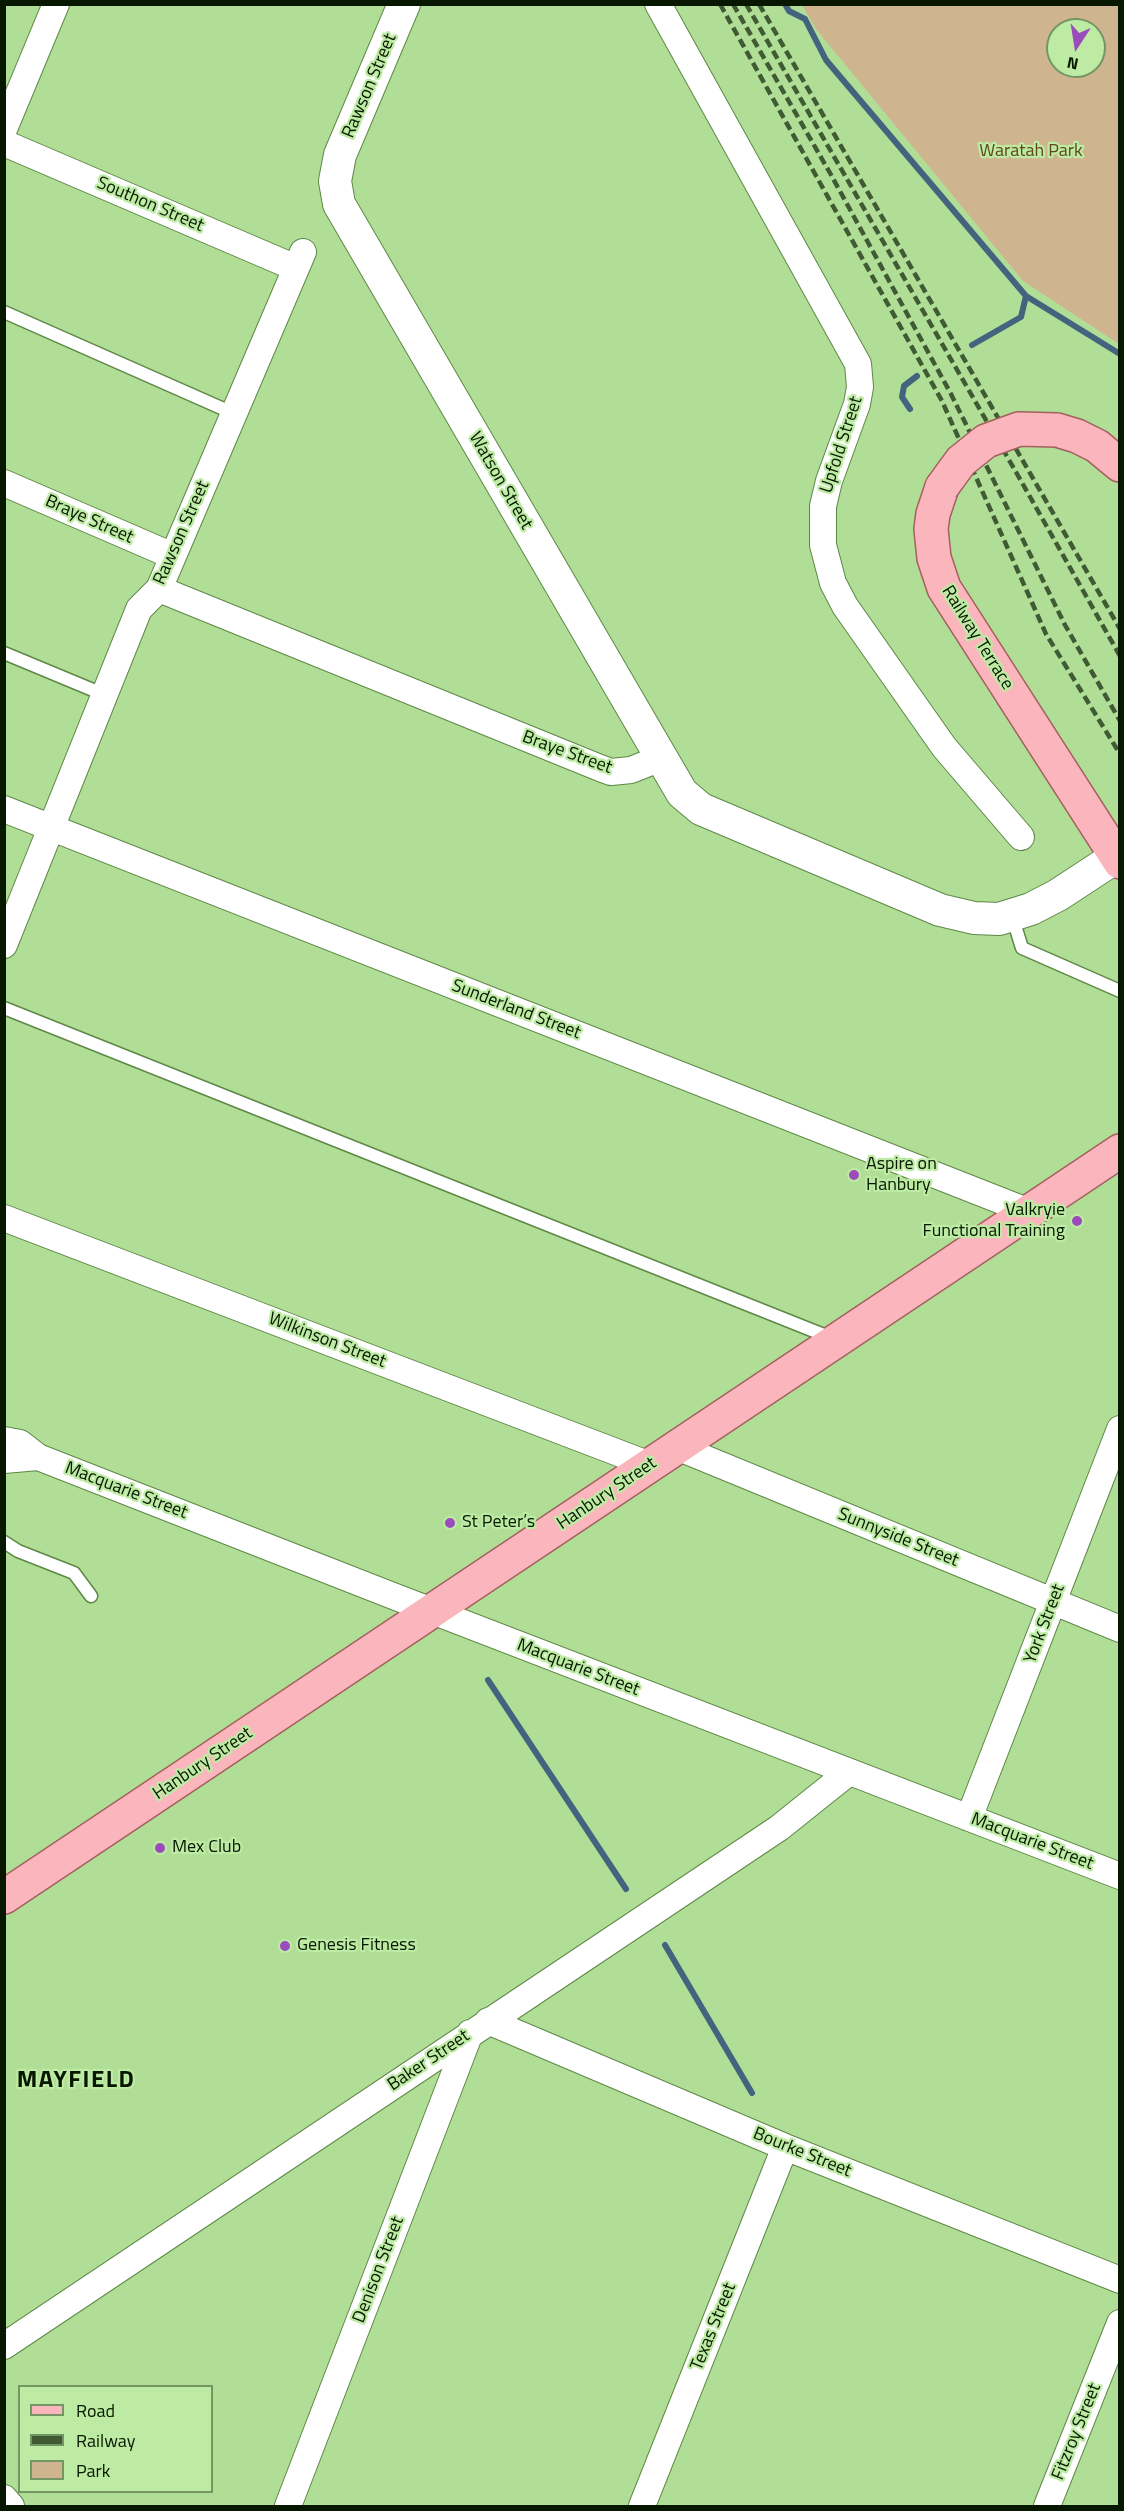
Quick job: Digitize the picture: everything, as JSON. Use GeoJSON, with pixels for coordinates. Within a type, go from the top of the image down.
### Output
{"type":"FeatureCollection","features":[{"type":"Feature","properties":{"kind":"main road","name":"Railway Terrace"},"geometry":{"type":"LineString","coordinates":[[1118,859],[944,588],[934,558],[931,529],[933,514],[942,487],[960,461],[986,441],[1019,429],[1057,430],[1077,436],[1096,446],[1119,465]]}},
{"type":"Feature","properties":{"kind":"main road","name":"Hanbury Street"},"geometry":{"type":"LineString","coordinates":[[4,1897],[1119,1151]]}},
{"type":"Feature","properties":{"kind":"street"},"geometry":{"type":"LineString","coordinates":[[4,129],[56,4]]}},
{"type":"Feature","properties":{"kind":"street","name":"Rawson Street"},"geometry":{"type":"LineString","coordinates":[[339,204],[335,181],[340,155],[404,4]]}},
{"type":"Feature","properties":{"kind":"street","name":"Upfold Street"},"geometry":{"type":"LineString","coordinates":[[658,4],[858,364],[860,387],[858,404],[829,481],[823,506],[823,545],[833,583],[845,606],[944,747],[1021,837]]}},
{"type":"Feature","properties":{"kind":"street","name":"Southon Street"},"geometry":{"type":"LineString","coordinates":[[4,143],[300,260]]}},
{"type":"Feature","properties":{"kind":"street","name":"Watson Street"},"geometry":{"type":"LineString","coordinates":[[339,204],[661,758]]}},
{"type":"Feature","properties":{"kind":"street","name":"Rawson Street"},"geometry":{"type":"LineString","coordinates":[[4,945],[139,609],[159,589],[300,260]]}},
{"type":"Feature","properties":{"kind":"street","name":"Braye Street"},"geometry":{"type":"LineString","coordinates":[[4,483],[173,556]]}},
{"type":"Feature","properties":{"kind":"street","name":"Braye Street"},"geometry":{"type":"LineString","coordinates":[[159,589],[611,772],[630,770],[661,758]]}},
{"type":"Feature","properties":{"kind":"street"},"geometry":{"type":"LineString","coordinates":[[661,758],[682,793],[701,809],[940,909],[974,918],[1012,916],[1031,909],[1118,859]]}},
{"type":"Feature","properties":{"kind":"street","name":"Sunderland Street"},"geometry":{"type":"LineString","coordinates":[[4,809],[1028,1211]]}},
{"type":"Feature","properties":{"kind":"street","name":"Wilkinson Street"},"geometry":{"type":"LineString","coordinates":[[4,1218],[650,1465]]}},
{"type":"Feature","properties":{"kind":"street","name":"York Street"},"geometry":{"type":"LineString","coordinates":[[969,1818],[1054,1603],[1119,1428]]}},
{"type":"Feature","properties":{"kind":"street","name":"Macquarie Street"},"geometry":{"type":"LineString","coordinates":[[4,1440],[20,1443],[38,1457],[1119,1876]]}},
{"type":"Feature","properties":{"kind":"street","name":"Sunnyside Street"},"geometry":{"type":"LineString","coordinates":[[677,1447],[1119,1629]]}},
{"type":"Feature","properties":{"kind":"street","name":"Macquarie Street"},"geometry":{"type":"LineString","coordinates":[[4,1460],[38,1457]]}},
{"type":"Feature","properties":{"kind":"street","name":"Baker Street"},"geometry":{"type":"LineString","coordinates":[[4,2346],[779,1828],[849,1772]]}},
{"type":"Feature","properties":{"kind":"street","name":"Bourke Street"},"geometry":{"type":"LineString","coordinates":[[479,2027],[1119,2280]]}},
{"type":"Feature","properties":{"kind":"street","name":"Denison Street"},"geometry":{"type":"LineString","coordinates":[[288,2506],[479,2027]]}},
{"type":"Feature","properties":{"kind":"street","name":"Texas Street"},"geometry":{"type":"LineString","coordinates":[[642,2506],[785,2147]]}},
{"type":"Feature","properties":{"kind":"street","name":"Fitzroy Street"},"geometry":{"type":"LineString","coordinates":[[1047,2506],[1119,2323]]}},
{"type":"Feature","properties":{"kind":"street"},"geometry":{"type":"LineString","coordinates":[[4,2498],[11,2506]]}},
{"type":"Feature","properties":{"kind":"lane"},"geometry":{"type":"LineString","coordinates":[[4,312],[235,414]]}},
{"type":"Feature","properties":{"kind":"lane"},"geometry":{"type":"LineString","coordinates":[[4,653],[105,696]]}},
{"type":"Feature","properties":{"kind":"lane"},"geometry":{"type":"LineString","coordinates":[[1012,916],[1022,948],[1119,991]]}},
{"type":"Feature","properties":{"kind":"lane"},"geometry":{"type":"LineString","coordinates":[[4,1008],[835,1339]]}},
{"type":"Feature","properties":{"kind":"lane"},"geometry":{"type":"LineString","coordinates":[[4,1542],[18,1551],[74,1573],[91,1596]]}},
{"type":"Feature","properties":{"kind":"green space","name":"Waratah Park"},"geometry":{"type":"Polygon","coordinates":[[[802,5],[1119,5],[1119,344],[1023,281],[816,29],[802,5]]]}},
{"type":"Feature","properties":{"kind":"waterway"},"geometry":{"type":"LineString","coordinates":[[785,4],[789,11],[805,19],[826,60],[1026,296],[1120,354]]}},
{"type":"Feature","properties":{"kind":"waterway"},"geometry":{"type":"LineString","coordinates":[[972,345],[1021,317],[1026,296]]}},
{"type":"Feature","properties":{"kind":"waterway"},"geometry":{"type":"LineString","coordinates":[[910,409],[902,397],[904,386],[917,376]]}},
{"type":"Feature","properties":{"kind":"waterway"},"geometry":{"type":"LineString","coordinates":[[488,1680],[626,1889]]}},
{"type":"Feature","properties":{"kind":"waterway"},"geometry":{"type":"LineString","coordinates":[[665,1945],[752,2093]]}},
{"type":"Feature","properties":{"kind":"railway"},"geometry":{"type":"LineString","coordinates":[[720,4],[942,401],[1046,634],[1120,754]]}},
{"type":"Feature","properties":{"kind":"railway"},"geometry":{"type":"LineString","coordinates":[[733,4],[830,173],[951,394],[1065,625],[1120,721]]}},
{"type":"Feature","properties":{"kind":"railway"},"geometry":{"type":"LineString","coordinates":[[746,4],[1120,656]]}},
{"type":"Feature","properties":{"kind":"railway"},"geometry":{"type":"LineString","coordinates":[[759,4],[1120,629]]}},
{"type":"Feature","properties":{"kind":"place","name":"Aspire on Hanbury"},"geometry":{"type":"Point","coordinates":[854,1175]}},
{"type":"Feature","properties":{"kind":"place","name":"Valkryie Functional Training"},"geometry":{"type":"Point","coordinates":[1077,1221]}},
{"type":"Feature","properties":{"kind":"place","name":"St Peter’s"},"geometry":{"type":"Point","coordinates":[450,1523]}},
{"type":"Feature","properties":{"kind":"place","name":"Mex Club"},"geometry":{"type":"Point","coordinates":[160,1848]}},
{"type":"Feature","properties":{"kind":"place","name":"Genesis Fitness"},"geometry":{"type":"Point","coordinates":[285,1946]}},
{"type":"Feature","properties":{"kind":"district","name":"MAYFIELD"},"geometry":{"type":"Point","coordinates":[76,2081]}}]}
